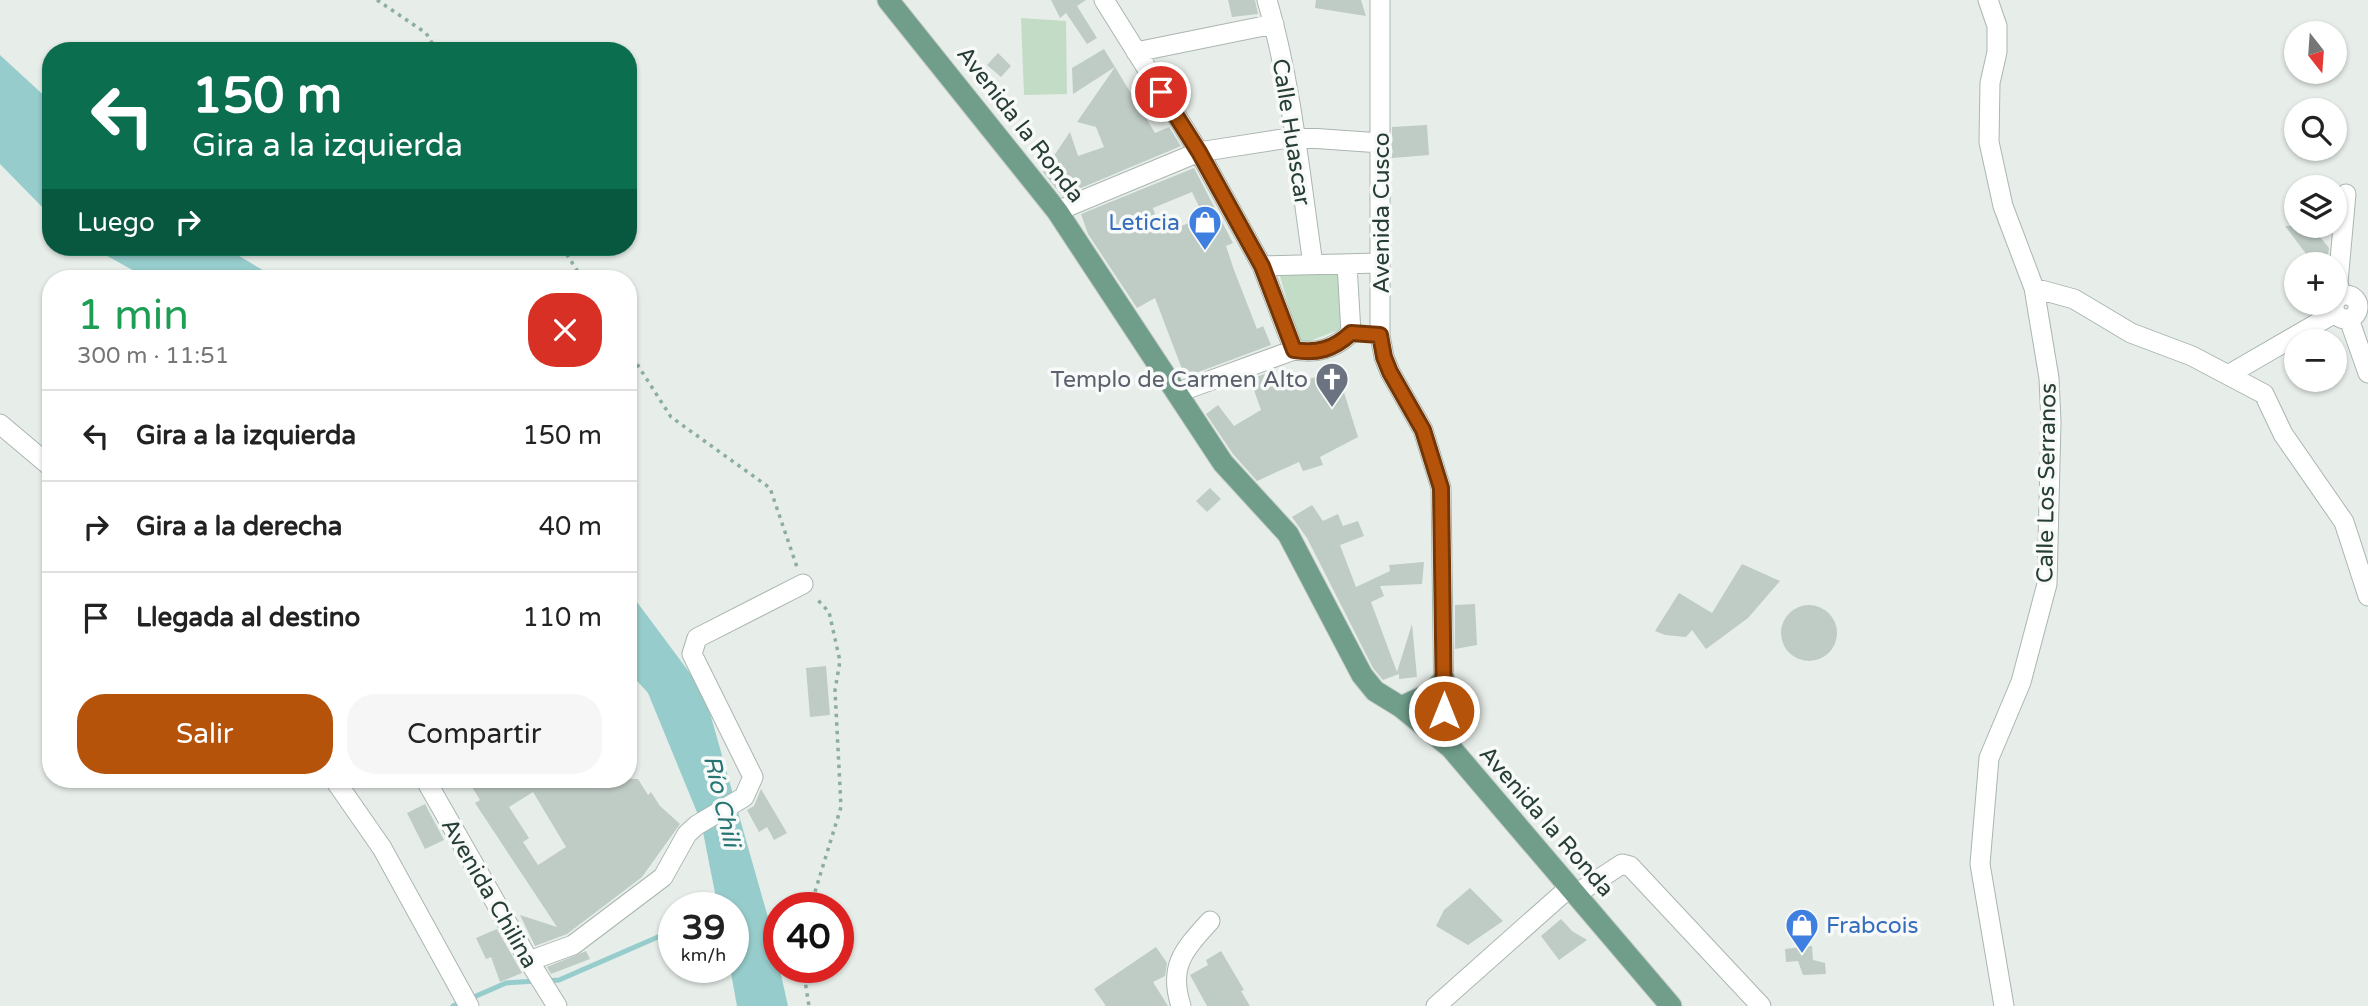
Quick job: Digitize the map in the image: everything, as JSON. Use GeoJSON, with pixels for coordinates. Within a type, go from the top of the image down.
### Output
{"type":"FeatureCollection","features":[{"type":"Feature","properties":{"kind":"main road","name":"Avenida la Ronda"},"geometry":{"type":"LineString","coordinates":[[888,0],[1057,211],[1223,463],[1288,534],[1362,675],[1375,691],[1401,706],[1451,748],[1671,1006]]}},
{"type":"Feature","properties":{"kind":"main road"},"geometry":{"type":"LineString","coordinates":[[1401,706],[1431,693],[1444,679]]}},
{"type":"Feature","properties":{"kind":"street"},"geometry":{"type":"LineString","coordinates":[[1104,0],[1199,152],[1262,266],[1294,350]]}},
{"type":"Feature","properties":{"kind":"street","name":"Calle Huascar"},"geometry":{"type":"LineString","coordinates":[[1267,0],[1295,137],[1313,264]]}},
{"type":"Feature","properties":{"kind":"street","name":"Avenida Cusco"},"geometry":{"type":"LineString","coordinates":[[1380,0],[1380,335],[1390,372],[1423,430],[1441,488],[1444,711],[1451,748]]}},
{"type":"Feature","properties":{"kind":"street","name":"Calle Los Serranos"},"geometry":{"type":"LineString","coordinates":[[1988,0],[1997,26],[1997,52],[1990,83],[1989,142],[2003,206],[2034,288],[2049,377],[2051,422],[2047,584],[2021,682],[1989,758],[1980,864],[2004,1006]]}},
{"type":"Feature","properties":{"kind":"street"},"geometry":{"type":"LineString","coordinates":[[1136,52],[1274,24]]}},
{"type":"Feature","properties":{"kind":"street"},"geometry":{"type":"LineString","coordinates":[[1057,211],[1199,152],[1295,137],[1381,143]]}},
{"type":"Feature","properties":{"kind":"street"},"geometry":{"type":"LineString","coordinates":[[1262,266],[1379,263]]}},
{"type":"Feature","properties":{"kind":"street"},"geometry":{"type":"LineString","coordinates":[[1176,393],[1294,350],[1312,353],[1339,345],[1351,333],[1347,264]]}},
{"type":"Feature","properties":{"kind":"street"},"geometry":{"type":"LineString","coordinates":[[2034,288],[2074,299],[2131,334],[2192,356],[2264,394],[2283,434],[2344,522],[2368,596]]}},
{"type":"Feature","properties":{"kind":"street"},"geometry":{"type":"LineString","coordinates":[[2228,375],[2332,315]]}},
{"type":"Feature","properties":{"kind":"street"},"geometry":{"type":"LineString","coordinates":[[2344,315],[2368,373]]}},
{"type":"Feature","properties":{"kind":"street"},"geometry":{"type":"LineString","coordinates":[[1351,333],[1380,335]]}},
{"type":"Feature","properties":{"kind":"street"},"geometry":{"type":"LineString","coordinates":[[0,424],[42,459]]}},
{"type":"Feature","properties":{"kind":"street"},"geometry":{"type":"LineString","coordinates":[[533,967],[573,945],[663,877],[687,834],[697,825],[744,797],[753,777],[692,654],[697,638],[803,584]]}},
{"type":"Feature","properties":{"kind":"street"},"geometry":{"type":"LineString","coordinates":[[340,788],[382,848],[469,1006]]}},
{"type":"Feature","properties":{"kind":"street","name":"Avenida Chilina"},"geometry":{"type":"LineString","coordinates":[[430,788],[553,1001]]}},
{"type":"Feature","properties":{"kind":"street"},"geometry":{"type":"LineString","coordinates":[[1436,1006],[1573,891],[1622,864],[1630,866],[1760,1006]]}},
{"type":"Feature","properties":{"kind":"street"},"geometry":{"type":"LineString","coordinates":[[1181,1006],[1174,985],[1176,969],[1195,938],[1210,921]]}},
{"type":"Feature","properties":{"kind":"path"},"geometry":{"type":"LineString","coordinates":[[377,0],[426,33],[432,42]]}},
{"type":"Feature","properties":{"kind":"path"},"geometry":{"type":"LineString","coordinates":[[637,364],[671,417],[770,488],[803,584],[829,612],[840,661],[835,690],[841,807],[815,892]]}},
{"type":"Feature","properties":{"kind":"path"},"geometry":{"type":"LineString","coordinates":[[805,983],[808,1006]]}},
{"type":"Feature","properties":{"kind":"green space"},"geometry":{"type":"Polygon","coordinates":[[[1021,18],[1066,21],[1067,94],[1024,95],[1021,18]]]}},
{"type":"Feature","properties":{"kind":"green space"},"geometry":{"type":"Polygon","coordinates":[[[1340,267],[1343,328],[1300,345],[1279,273],[1340,267]]]}},
{"type":"Feature","properties":{"kind":"water"},"geometry":{"type":"Polygon","coordinates":[[[0,55],[42,94],[42,207],[0,164],[0,55]]]}},
{"type":"Feature","properties":{"kind":"water"},"geometry":{"type":"Polygon","coordinates":[[[107,256],[239,256],[263,270],[133,270],[107,256]]]}},
{"type":"Feature","properties":{"kind":"water","name":"Río Chili"},"geometry":{"type":"Polygon","coordinates":[[[637,602],[704,692],[763,900],[763,983],[783,983],[788,1006],[737,1006],[733,983],[749,983],[749,892],[715,892],[701,822],[648,693],[637,681],[637,602]]]}},
{"type":"Feature","properties":{"kind":"building"},"geometry":{"type":"Polygon","coordinates":[[[1051,0],[1086,0],[1077,6],[1097,38],[1087,44],[1066,13],[1060,18],[1051,0]]]}},
{"type":"Feature","properties":{"kind":"building"},"geometry":{"type":"Polygon","coordinates":[[[1228,0],[1255,0],[1258,14],[1232,17],[1228,0]]]}},
{"type":"Feature","properties":{"kind":"building"},"geometry":{"type":"Polygon","coordinates":[[[1316,0],[1361,0],[1366,16],[1315,8],[1316,0]]]}},
{"type":"Feature","properties":{"kind":"building"},"geometry":{"type":"Polygon","coordinates":[[[1104,49],[1115,67],[1073,94],[1072,68],[1104,49]]]}},
{"type":"Feature","properties":{"kind":"building"},"geometry":{"type":"Polygon","coordinates":[[[998,53],[1011,66],[1001,77],[987,65],[998,53]]]}},
{"type":"Feature","properties":{"kind":"building"},"geometry":{"type":"Polygon","coordinates":[[[1115,67],[1155,133],[1169,127],[1181,146],[1062,196],[1043,172],[1070,132],[1078,156],[1104,147],[1096,127],[1077,122],[1115,67]]]}},
{"type":"Feature","properties":{"kind":"building"},"geometry":{"type":"Polygon","coordinates":[[[1427,125],[1429,155],[1392,158],[1392,127],[1427,125]]]}},
{"type":"Feature","properties":{"kind":"building"},"geometry":{"type":"Polygon","coordinates":[[[1194,168],[1233,243],[1226,246],[1257,329],[1263,326],[1271,345],[1185,377],[1155,298],[1137,308],[1088,234],[1081,214],[1194,168]],[[1192,192],[1153,208],[1161,234],[1204,217],[1192,192]]]}},
{"type":"Feature","properties":{"kind":"building"},"geometry":{"type":"Polygon","coordinates":[[[2294,238],[2321,238],[2329,248],[2328,252],[2305,252],[2294,238]]]}},
{"type":"Feature","properties":{"kind":"building"},"geometry":{"type":"Polygon","coordinates":[[[1276,370],[1282,388],[1337,370],[1358,437],[1320,457],[1323,465],[1303,471],[1299,462],[1257,481],[1233,454],[1206,414],[1218,405],[1234,426],[1261,410],[1250,379],[1276,370]]]}},
{"type":"Feature","properties":{"kind":"building"},"geometry":{"type":"Polygon","coordinates":[[[1210,488],[1221,499],[1207,512],[1196,501],[1210,488]]]}},
{"type":"Feature","properties":{"kind":"building"},"geometry":{"type":"Polygon","coordinates":[[[1312,505],[1323,521],[1338,514],[1343,526],[1358,521],[1364,536],[1340,545],[1356,587],[1390,571],[1389,565],[1424,562],[1422,584],[1380,586],[1384,596],[1371,602],[1397,672],[1412,624],[1417,677],[1399,679],[1399,674],[1383,680],[1373,668],[1307,538],[1292,517],[1312,505]]]}},
{"type":"Feature","properties":{"kind":"building"},"geometry":{"type":"Polygon","coordinates":[[[1742,564],[1780,581],[1748,618],[1706,649],[1692,630],[1686,637],[1655,631],[1679,593],[1712,613],[1742,564]]]}},
{"type":"Feature","properties":{"kind":"building"},"geometry":{"type":"Polygon","coordinates":[[[1475,604],[1477,645],[1455,649],[1455,605],[1475,604]]]}},
{"type":"Feature","properties":{"kind":"building"},"geometry":{"type":"Polygon","coordinates":[[[1809,605],[1820,607],[1829,613],[1835,622],[1835,644],[1829,653],[1820,659],[1809,661],[1798,659],[1789,653],[1783,644],[1781,633],[1783,622],[1789,613],[1798,607],[1809,605]]]}},
{"type":"Feature","properties":{"kind":"building"},"geometry":{"type":"Polygon","coordinates":[[[826,666],[830,715],[810,717],[806,668],[826,666]]]}},
{"type":"Feature","properties":{"kind":"building"},"geometry":{"type":"Polygon","coordinates":[[[638,779],[648,795],[651,792],[660,806],[680,824],[642,877],[567,934],[535,946],[520,915],[557,927],[475,803],[480,800],[473,788],[637,788],[638,779]],[[533,792],[509,807],[529,838],[523,842],[538,865],[566,847],[533,792]]]}},
{"type":"Feature","properties":{"kind":"building"},"geometry":{"type":"Polygon","coordinates":[[[761,789],[787,833],[774,840],[767,827],[759,832],[747,810],[754,806],[761,789]]]}},
{"type":"Feature","properties":{"kind":"building"},"geometry":{"type":"Polygon","coordinates":[[[425,804],[444,840],[425,849],[407,813],[425,804]]]}},
{"type":"Feature","properties":{"kind":"building"},"geometry":{"type":"Polygon","coordinates":[[[1470,888],[1503,921],[1468,945],[1436,926],[1444,910],[1470,888]]]}},
{"type":"Feature","properties":{"kind":"building"},"geometry":{"type":"Polygon","coordinates":[[[1561,919],[1572,931],[1587,940],[1559,960],[1541,936],[1561,919]]]}},
{"type":"Feature","properties":{"kind":"building"},"geometry":{"type":"Polygon","coordinates":[[[497,929],[522,973],[500,982],[491,957],[486,959],[476,938],[497,929]]]}},
{"type":"Feature","properties":{"kind":"building"},"geometry":{"type":"Polygon","coordinates":[[[1812,946],[1813,960],[1825,963],[1826,974],[1803,975],[1798,961],[1786,962],[1785,949],[1812,946]]]}},
{"type":"Feature","properties":{"kind":"building"},"geometry":{"type":"Polygon","coordinates":[[[1156,947],[1167,963],[1165,976],[1153,982],[1168,1006],[1106,1006],[1094,989],[1156,947]]]}},
{"type":"Feature","properties":{"kind":"building"},"geometry":{"type":"Polygon","coordinates":[[[586,951],[590,959],[551,974],[547,967],[586,951]]]}},
{"type":"Feature","properties":{"kind":"building"},"geometry":{"type":"Polygon","coordinates":[[[1221,951],[1244,990],[1241,991],[1250,1006],[1207,1006],[1190,975],[1208,965],[1206,960],[1221,951]]]}},
{"type":"Feature","properties":{"kind":"waterway"},"geometry":{"type":"LineString","coordinates":[[546,981],[559,980],[658,937]]}},
{"type":"Feature","properties":{"kind":"waterway"},"geometry":{"type":"LineString","coordinates":[[453,1006],[506,983],[536,981]]}},
{"type":"Feature","properties":{"kind":"place","name":"Leticia"},"geometry":{"type":"Point","coordinates":[1205,252]}},
{"type":"Feature","properties":{"kind":"place","name":"Templo de Carmen Alto"},"geometry":{"type":"Point","coordinates":[1332,409]}},
{"type":"Feature","properties":{"kind":"place","name":"Frabcois"},"geometry":{"type":"Point","coordinates":[1802,955]}},
{"type":"Feature","properties":{"kind":"route"},"geometry":{"type":"LineString","coordinates":[[1161,92],[1199,152],[1262,266],[1294,350],[1312,353],[1339,345],[1351,333],[1380,335],[1390,372],[1423,430],[1441,488],[1444,551],[1444,711]]}}]}
